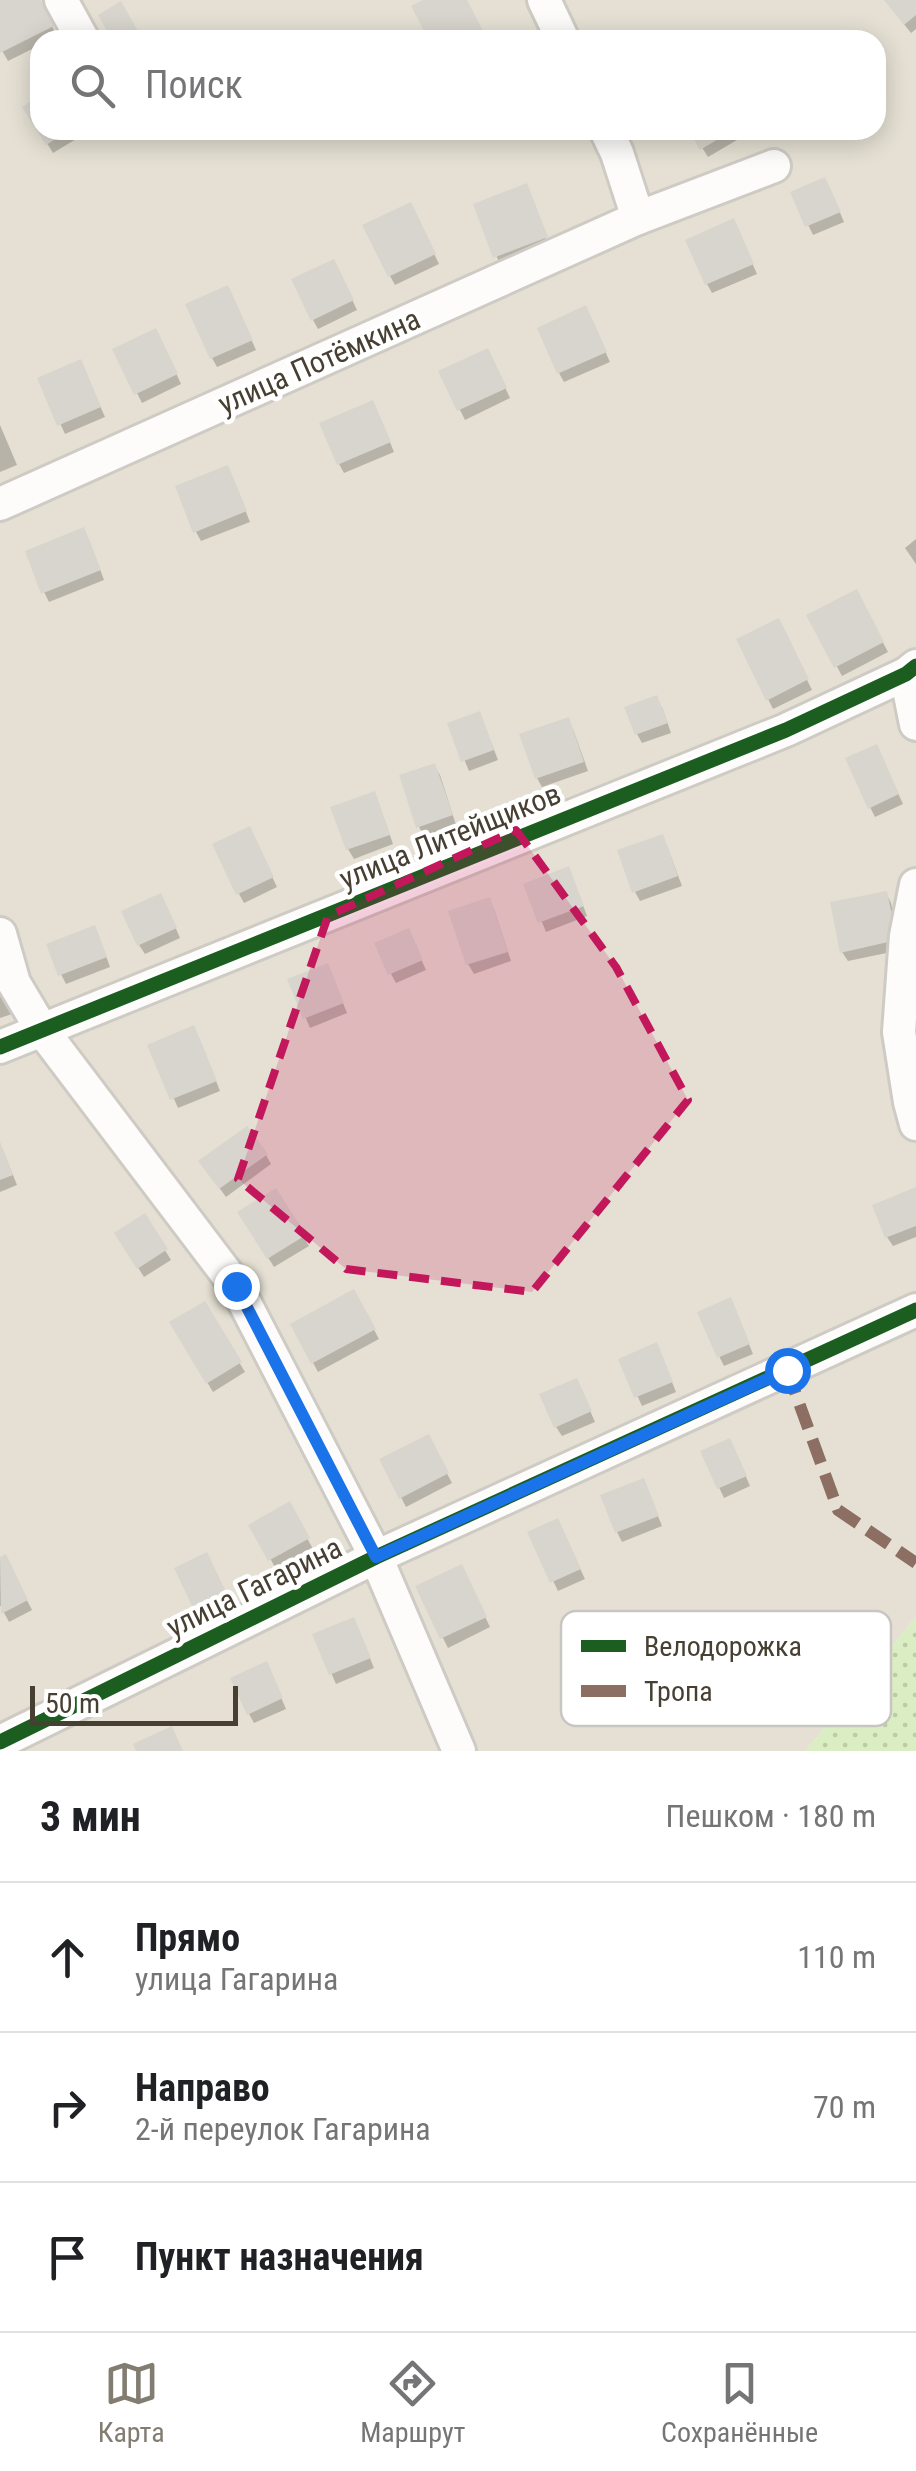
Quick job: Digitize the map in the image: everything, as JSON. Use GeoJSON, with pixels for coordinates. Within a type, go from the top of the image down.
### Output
{"type":"FeatureCollection","features":[{"type":"Feature","properties":{"kind":"street"},"geometry":{"type":"LineString","coordinates":[[61,0],[78,30]]}},
{"type":"Feature","properties":{"kind":"street"},"geometry":{"type":"LineString","coordinates":[[544,0],[559,30]]}},
{"type":"Feature","properties":{"kind":"street"},"geometry":{"type":"LineString","coordinates":[[611,140],[638,218]]}},
{"type":"Feature","properties":{"kind":"street","name":"улица Потёмкина"},"geometry":{"type":"LineString","coordinates":[[0,504],[638,218],[774,166]]}},
{"type":"Feature","properties":{"kind":"street"},"geometry":{"type":"LineString","coordinates":[[911,670],[916,724]]}},
{"type":"Feature","properties":{"kind":"street","name":"улица Литейщиков"},"geometry":{"type":"LineString","coordinates":[[0,1047],[786,730],[911,670]]}},
{"type":"Feature","properties":{"kind":"street"},"geometry":{"type":"LineString","coordinates":[[916,885],[906,936],[900,1032],[916,1124]]}},
{"type":"Feature","properties":{"kind":"street"},"geometry":{"type":"LineString","coordinates":[[0,934],[14,983],[42,1030],[236,1286],[376,1557],[459,1751]]}},
{"type":"Feature","properties":{"kind":"street","name":"улица Гагарина"},"geometry":{"type":"LineString","coordinates":[[0,1742],[376,1557],[916,1310]]}},
{"type":"Feature","properties":{"kind":"highlighted area"},"geometry":{"type":"Polygon","coordinates":[[[516,830],[616,967],[688,1100],[532,1292],[346,1269],[238,1179],[328,916],[516,830]]]}},
{"type":"Feature","properties":{"kind":"shaded area"},"geometry":{"type":"Polygon","coordinates":[[[0,0],[916,0],[916,1617],[891,1647],[891,1611],[561,1611],[561,1726],[826,1726],[805,1751],[0,1751],[0,0]]]}},
{"type":"Feature","properties":{"kind":"green space"},"geometry":{"type":"Polygon","coordinates":[[[916,1617],[916,1751],[805,1751],[826,1726],[891,1726],[891,1647],[916,1617]]]}},
{"type":"Feature","properties":{"kind":"building"},"geometry":{"type":"Polygon","coordinates":[[[0,0],[41,0],[54,26],[30,30],[30,38],[0,53],[0,0]]]}},
{"type":"Feature","properties":{"kind":"building"},"geometry":{"type":"Polygon","coordinates":[[[423,0],[467,0],[482,30],[424,30],[411,6],[423,0]]]}},
{"type":"Feature","properties":{"kind":"building"},"geometry":{"type":"Polygon","coordinates":[[[884,0],[916,0],[916,15],[904,25],[884,0]]]}},
{"type":"Feature","properties":{"kind":"building"},"geometry":{"type":"Polygon","coordinates":[[[121,1],[137,30],[106,30],[98,15],[121,1]]]}},
{"type":"Feature","properties":{"kind":"building"},"geometry":{"type":"Polygon","coordinates":[[[30,102],[30,120],[22,107],[30,102]]]}},
{"type":"Feature","properties":{"kind":"building"},"geometry":{"type":"Polygon","coordinates":[[[694,140],[716,140],[700,150],[694,140]]]}},
{"type":"Feature","properties":{"kind":"building"},"geometry":{"type":"Polygon","coordinates":[[[825,177],[841,212],[805,227],[790,192],[825,177]]]}},
{"type":"Feature","properties":{"kind":"building"},"geometry":{"type":"Polygon","coordinates":[[[527,183],[548,237],[493,258],[473,204],[527,183]]]}},
{"type":"Feature","properties":{"kind":"building"},"geometry":{"type":"Polygon","coordinates":[[[411,202],[436,254],[388,277],[362,225],[411,202]]]}},
{"type":"Feature","properties":{"kind":"building"},"geometry":{"type":"Polygon","coordinates":[[[734,218],[754,264],[705,285],[685,240],[734,218]]]}},
{"type":"Feature","properties":{"kind":"building"},"geometry":{"type":"Polygon","coordinates":[[[334,259],[354,300],[311,321],[291,279],[334,259]]]}},
{"type":"Feature","properties":{"kind":"building"},"geometry":{"type":"Polygon","coordinates":[[[228,285],[253,340],[210,359],[185,304],[228,285]]]}},
{"type":"Feature","properties":{"kind":"building"},"geometry":{"type":"Polygon","coordinates":[[[586,305],[607,352],[557,374],[537,328],[586,305]]]}},
{"type":"Feature","properties":{"kind":"building"},"geometry":{"type":"Polygon","coordinates":[[[156,328],[178,374],[134,395],[112,349],[156,328]]]}},
{"type":"Feature","properties":{"kind":"building"},"geometry":{"type":"Polygon","coordinates":[[[488,348],[507,388],[457,411],[438,371],[488,348]]]}},
{"type":"Feature","properties":{"kind":"building"},"geometry":{"type":"Polygon","coordinates":[[[81,359],[101,407],[57,426],[37,378],[81,359]]]}},
{"type":"Feature","properties":{"kind":"building"},"geometry":{"type":"Polygon","coordinates":[[[373,400],[391,442],[337,465],[319,423],[373,400]]]}},
{"type":"Feature","properties":{"kind":"building"},"geometry":{"type":"Polygon","coordinates":[[[228,465],[247,511],[193,533],[175,486],[228,465]]]}},
{"type":"Feature","properties":{"kind":"building"},"geometry":{"type":"Polygon","coordinates":[[[84,527],[101,570],[41,594],[25,551],[84,527]]]}},
{"type":"Feature","properties":{"kind":"building"},"geometry":{"type":"Polygon","coordinates":[[[857,589],[884,642],[834,668],[806,615],[857,589]]]}},
{"type":"Feature","properties":{"kind":"building"},"geometry":{"type":"Polygon","coordinates":[[[779,618],[809,679],[766,701],[736,639],[779,618]]]}},
{"type":"Feature","properties":{"kind":"building"},"geometry":{"type":"Polygon","coordinates":[[[657,695],[668,723],[635,735],[624,707],[657,695]]]}},
{"type":"Feature","properties":{"kind":"building"},"geometry":{"type":"Polygon","coordinates":[[[480,711],[494,750],[461,762],[447,723],[480,711]]]}},
{"type":"Feature","properties":{"kind":"building"},"geometry":{"type":"Polygon","coordinates":[[[569,717],[584,762],[535,779],[519,734],[569,717]]]}},
{"type":"Feature","properties":{"kind":"building"},"geometry":{"type":"Polygon","coordinates":[[[877,744],[899,794],[868,809],[845,758],[877,744]]]}},
{"type":"Feature","properties":{"kind":"building"},"geometry":{"type":"Polygon","coordinates":[[[435,763],[453,815],[416,828],[399,775],[435,763]]]}},
{"type":"Feature","properties":{"kind":"building"},"geometry":{"type":"Polygon","coordinates":[[[375,791],[390,835],[346,850],[330,807],[375,791]]]}},
{"type":"Feature","properties":{"kind":"building"},"geometry":{"type":"Polygon","coordinates":[[[250,826],[274,877],[236,895],[212,844],[250,826]]]}},
{"type":"Feature","properties":{"kind":"building"},"geometry":{"type":"Polygon","coordinates":[[[663,834],[678,876],[632,893],[617,850],[663,834]]]}},
{"type":"Feature","properties":{"kind":"building"},"geometry":{"type":"Polygon","coordinates":[[[569,866],[584,906],[538,923],[523,884],[569,866]]]}},
{"type":"Feature","properties":{"kind":"building"},"geometry":{"type":"Polygon","coordinates":[[[887,891],[897,940],[840,953],[830,902],[887,891]]]}},
{"type":"Feature","properties":{"kind":"building"},"geometry":{"type":"Polygon","coordinates":[[[161,893],[177,928],[137,946],[121,911],[161,893]]]}},
{"type":"Feature","properties":{"kind":"building"},"geometry":{"type":"Polygon","coordinates":[[[490,897],[508,952],[466,965],[448,911],[490,897]]]}},
{"type":"Feature","properties":{"kind":"building"},"geometry":{"type":"Polygon","coordinates":[[[95,925],[107,957],[58,976],[46,944],[95,925]]]}},
{"type":"Feature","properties":{"kind":"building"},"geometry":{"type":"Polygon","coordinates":[[[409,928],[423,960],[388,975],[374,943],[409,928]]]}},
{"type":"Feature","properties":{"kind":"building"},"geometry":{"type":"Polygon","coordinates":[[[328,963],[344,1003],[303,1019],[287,979],[328,963]]]}},
{"type":"Feature","properties":{"kind":"building"},"geometry":{"type":"Polygon","coordinates":[[[194,1025],[217,1081],[170,1100],[147,1045],[194,1025]]]}},
{"type":"Feature","properties":{"kind":"building"},"geometry":{"type":"Polygon","coordinates":[[[247,1126],[268,1154],[219,1189],[198,1161],[247,1126]]]}},
{"type":"Feature","properties":{"kind":"building"},"geometry":{"type":"Polygon","coordinates":[[[0,1142],[13,1175],[0,1180],[0,1142]]]}},
{"type":"Feature","properties":{"kind":"building"},"geometry":{"type":"Polygon","coordinates":[[[916,1187],[916,1226],[885,1238],[872,1205],[916,1187]]]}},
{"type":"Feature","properties":{"kind":"building"},"geometry":{"type":"Polygon","coordinates":[[[276,1188],[306,1235],[267,1259],[237,1212],[276,1188]]]}},
{"type":"Feature","properties":{"kind":"building"},"geometry":{"type":"Polygon","coordinates":[[[145,1213],[168,1249],[137,1269],[114,1233],[145,1213]]]}},
{"type":"Feature","properties":{"kind":"building"},"geometry":{"type":"Polygon","coordinates":[[[354,1289],[376,1329],[311,1364],[290,1324],[354,1289]]]}},
{"type":"Feature","properties":{"kind":"building"},"geometry":{"type":"Polygon","coordinates":[[[731,1297],[750,1344],[717,1358],[697,1312],[731,1297]]]}},
{"type":"Feature","properties":{"kind":"building"},"geometry":{"type":"Polygon","coordinates":[[[205,1301],[242,1362],[206,1384],[169,1322],[205,1301]]]}},
{"type":"Feature","properties":{"kind":"building"},"geometry":{"type":"Polygon","coordinates":[[[657,1342],[673,1382],[634,1398],[618,1359],[657,1342]]]}},
{"type":"Feature","properties":{"kind":"building"},"geometry":{"type":"Polygon","coordinates":[[[577,1378],[592,1411],[554,1428],[539,1394],[577,1378]]]}},
{"type":"Feature","properties":{"kind":"building"},"geometry":{"type":"Polygon","coordinates":[[[429,1434],[449,1473],[399,1499],[379,1459],[429,1434]]]}},
{"type":"Feature","properties":{"kind":"building"},"geometry":{"type":"Polygon","coordinates":[[[730,1438],[747,1476],[717,1489],[700,1451],[730,1438]]]}},
{"type":"Feature","properties":{"kind":"building"},"geometry":{"type":"Polygon","coordinates":[[[644,1478],[659,1516],[615,1533],[600,1495],[644,1478]]]}},
{"type":"Feature","properties":{"kind":"building"},"geometry":{"type":"Polygon","coordinates":[[[290,1501],[310,1538],[268,1561],[248,1525],[290,1501]]]}},
{"type":"Feature","properties":{"kind":"building"},"geometry":{"type":"Polygon","coordinates":[[[558,1518],[581,1569],[550,1583],[527,1532],[558,1518]]]}},
{"type":"Feature","properties":{"kind":"building"},"geometry":{"type":"Polygon","coordinates":[[[207,1552],[226,1592],[193,1608],[174,1568],[207,1552]]]}},
{"type":"Feature","properties":{"kind":"building"},"geometry":{"type":"Polygon","coordinates":[[[6,1554],[28,1600],[1,1614],[0,1557],[6,1554]]]}},
{"type":"Feature","properties":{"kind":"building"},"geometry":{"type":"Polygon","coordinates":[[[462,1564],[487,1617],[440,1639],[415,1586],[462,1564]]]}},
{"type":"Feature","properties":{"kind":"building"},"geometry":{"type":"Polygon","coordinates":[[[354,1617],[371,1658],[329,1675],[312,1634],[354,1617]]]}},
{"type":"Feature","properties":{"kind":"building"},"geometry":{"type":"Polygon","coordinates":[[[267,1661],[283,1698],[247,1715],[230,1678],[267,1661]]]}},
{"type":"Feature","properties":{"kind":"building"},"geometry":{"type":"Polygon","coordinates":[[[172,1726],[183,1751],[136,1751],[133,1744],[172,1726]]]}},
{"type":"Feature","properties":{"kind":"marked path"},"geometry":{"type":"LineString","coordinates":[[787,1370],[838,1510],[916,1563]]}},
{"type":"Feature","properties":{"kind":"cycle path"},"geometry":{"type":"LineString","coordinates":[[0,1047],[786,730],[916,666]]}},
{"type":"Feature","properties":{"kind":"cycle path"},"geometry":{"type":"LineString","coordinates":[[0,1742],[376,1557],[916,1310]]}},
{"type":"Feature","properties":{"kind":"route"},"geometry":{"type":"LineString","coordinates":[[236,1286],[376,1557],[787,1370]]}}]}
